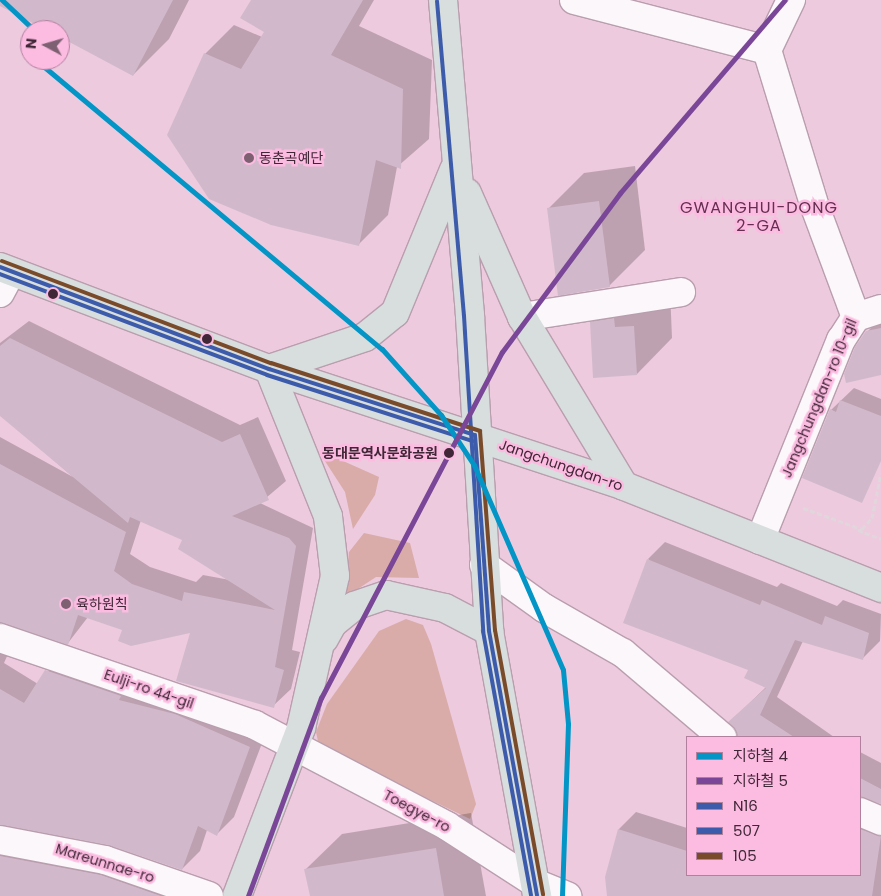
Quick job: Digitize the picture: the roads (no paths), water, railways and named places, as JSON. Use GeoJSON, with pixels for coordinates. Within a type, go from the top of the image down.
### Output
{"type":"FeatureCollection","features":[{"type":"Feature","properties":{"kind":"main road"},"geometry":{"type":"LineString","coordinates":[[443,0],[470,316],[475,436],[489,631],[536,890]]}},
{"type":"Feature","properties":{"kind":"main road"},"geometry":{"type":"LineString","coordinates":[[456,166],[522,317],[624,486]]}},
{"type":"Feature","properties":{"kind":"main road"},"geometry":{"type":"LineString","coordinates":[[237,896],[294,746],[335,576],[328,516],[269,369],[365,337],[395,312],[456,166]]}},
{"type":"Feature","properties":{"kind":"main road","name":"Jangchungdan-ro"},"geometry":{"type":"LineString","coordinates":[[4,278],[269,369],[624,486],[881,588]]}},
{"type":"Feature","properties":{"kind":"main road"},"geometry":{"type":"LineString","coordinates":[[319,647],[333,623],[354,606],[386,595],[445,608],[489,631]]}},
{"type":"Feature","properties":{"kind":"street"},"geometry":{"type":"LineString","coordinates":[[574,0],[767,50],[791,0]]}},
{"type":"Feature","properties":{"kind":"street","name":"Jangchungdan-ro 10-gil"},"geometry":{"type":"LineString","coordinates":[[760,540],[841,340],[868,313],[816,207],[767,50]]}},
{"type":"Feature","properties":{"kind":"street"},"geometry":{"type":"LineString","coordinates":[[522,317],[681,292]]}},
{"type":"Feature","properties":{"kind":"street"},"geometry":{"type":"LineString","coordinates":[[484,565],[544,608],[624,653],[721,736]]}},
{"type":"Feature","properties":{"kind":"street","name":"Eulji-ro 44-gil"},"geometry":{"type":"LineString","coordinates":[[0,638],[255,725],[294,746]]}},
{"type":"Feature","properties":{"kind":"street","name":"Toegye-ro"},"geometry":{"type":"LineString","coordinates":[[294,746],[447,826],[536,890],[567,896]]}},
{"type":"Feature","properties":{"kind":"street"},"geometry":{"type":"LineString","coordinates":[[861,812],[881,821]]}},
{"type":"Feature","properties":{"kind":"street","name":"Mareunnae-ro"},"geometry":{"type":"LineString","coordinates":[[0,840],[105,860],[208,896]]}},
{"type":"Feature","properties":{"kind":"metro line","name":"4"},"geometry":{"type":"LineString","coordinates":[[2,0],[23,20]]}},
{"type":"Feature","properties":{"kind":"metro line","name":"5"},"geometry":{"type":"LineString","coordinates":[[248,896],[321,698],[502,352],[620,193],[785,0]]}},
{"type":"Feature","properties":{"kind":"metro line","name":"4"},"geometry":{"type":"LineString","coordinates":[[48,70],[382,349],[441,415],[474,465],[563,670],[568,724],[562,896]]}},
{"type":"Feature","properties":{"kind":"place","name":"동춘곡예단"},"geometry":{"type":"Point","coordinates":[249,158]}},
{"type":"Feature","properties":{"kind":"place","name":"동대문역사문화공원"},"geometry":{"type":"Point","coordinates":[449,453]}},
{"type":"Feature","properties":{"kind":"place","name":"육하원칙"},"geometry":{"type":"Point","coordinates":[66,604]}},
{"type":"Feature","properties":{"kind":"district","name":"GWANGHUI-DONG 2-GA"},"geometry":{"type":"Point","coordinates":[759,217]}}]}
